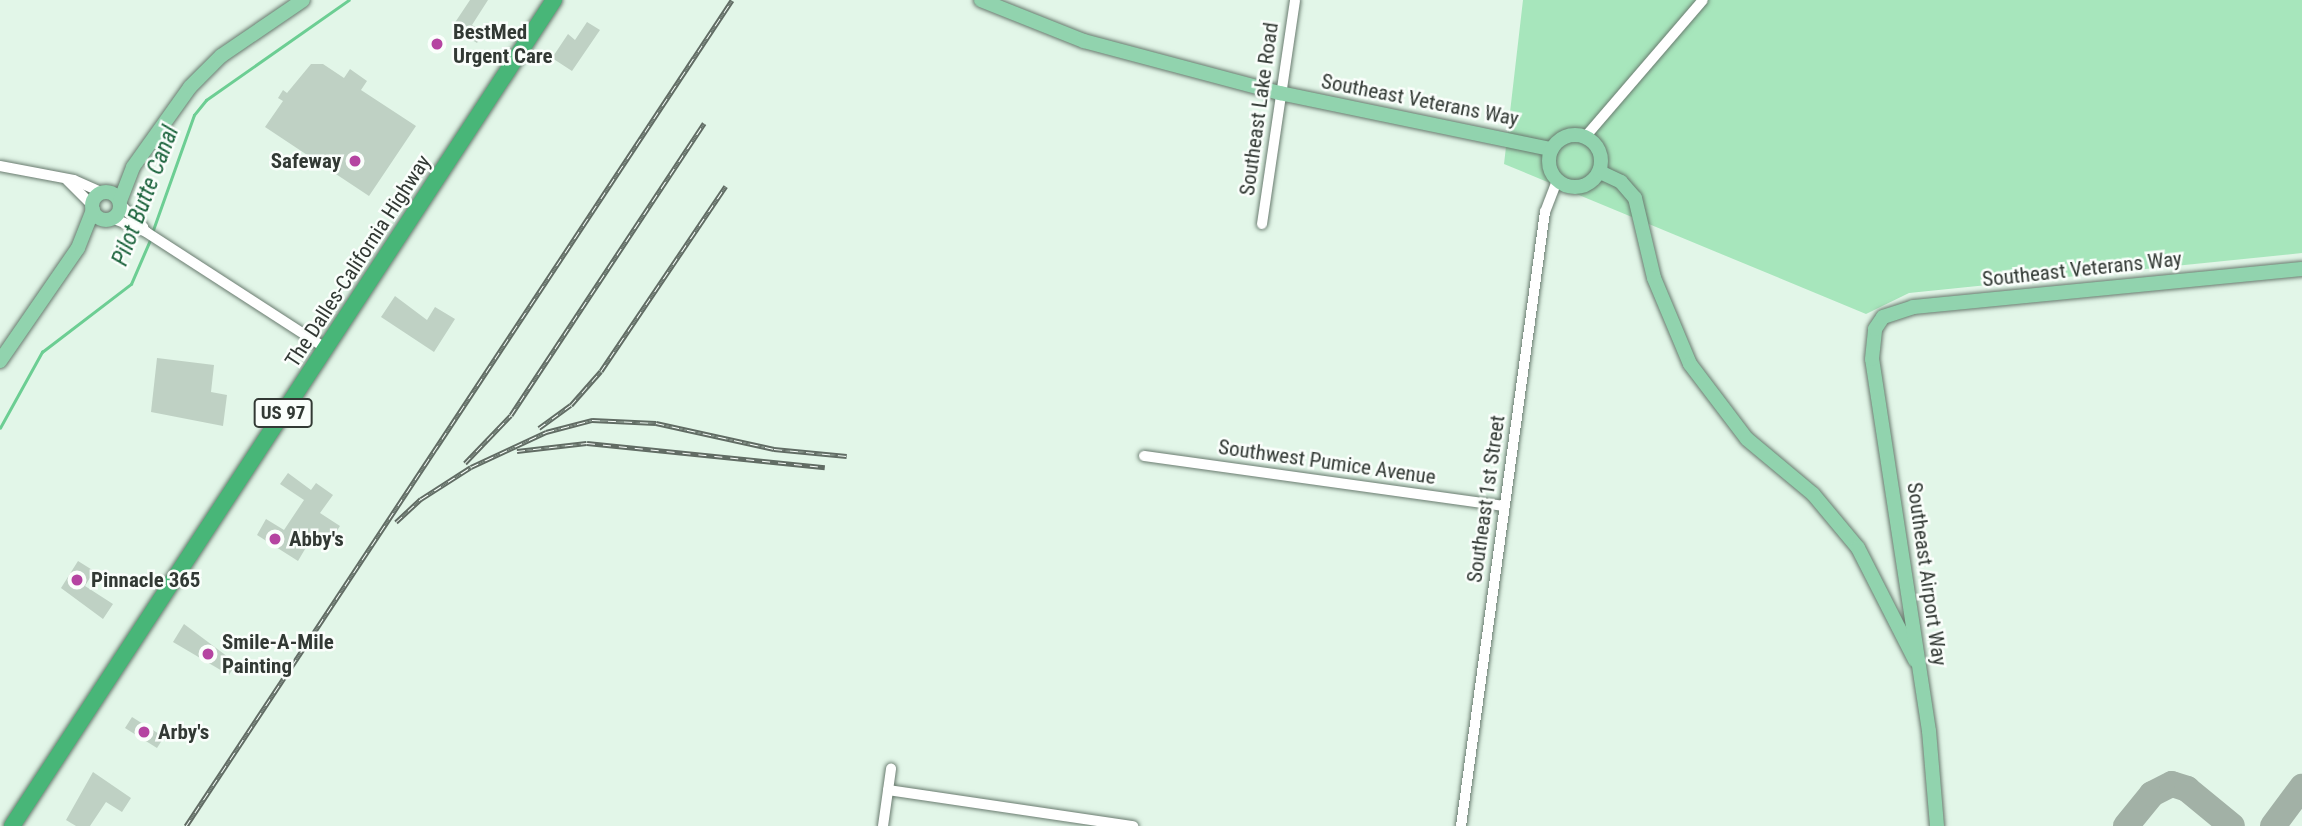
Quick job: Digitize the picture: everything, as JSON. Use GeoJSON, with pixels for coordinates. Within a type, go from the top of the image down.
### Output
{"type":"FeatureCollection","features":[{"type":"Feature","properties":{"kind":"highway","name":"The Dalles-California Highway"},"geometry":{"type":"LineString","coordinates":[[12,826],[554,0]]}},
{"type":"Feature","properties":{"kind":"main road"},"geometry":{"type":"LineString","coordinates":[[78,248],[93,207],[105,192],[133,167],[198,79],[221,56],[303,0]]}},
{"type":"Feature","properties":{"kind":"main road","name":"Southeast Veterans Way"},"geometry":{"type":"LineString","coordinates":[[981,0],[1084,41],[1280,93],[1551,149]]}},
{"type":"Feature","properties":{"kind":"main road"},"geometry":{"type":"LineString","coordinates":[[1587,136],[1599,148],[1600,172],[1581,187],[1557,180],[1549,166],[1551,149],[1562,137],[1587,136]]}},
{"type":"Feature","properties":{"kind":"main road"},"geometry":{"type":"LineString","coordinates":[[0,361],[78,248],[109,219],[120,202],[133,167]]}},
{"type":"Feature","properties":{"kind":"main road"},"geometry":{"type":"LineString","coordinates":[[1600,172],[1621,181],[1635,198],[1654,278],[1690,364],[1747,439],[1813,494],[1858,548],[1920,670]]}},
{"type":"Feature","properties":{"kind":"main road"},"geometry":{"type":"LineString","coordinates":[[105,192],[120,202]]}},
{"type":"Feature","properties":{"kind":"main road"},"geometry":{"type":"LineString","coordinates":[[93,207],[109,219]]}},
{"type":"Feature","properties":{"kind":"main road","name":"Southeast Veterans Way"},"geometry":{"type":"LineString","coordinates":[[1875,329],[1883,317],[1913,307],[2302,269]]}},
{"type":"Feature","properties":{"kind":"main road","name":"Southeast Airport Way"},"geometry":{"type":"LineString","coordinates":[[1875,329],[1872,359],[1920,670],[1937,826]]}},
{"type":"Feature","properties":{"kind":"street","name":"Southeast Lake Road"},"geometry":{"type":"LineString","coordinates":[[1262,224],[1295,0]]}},
{"type":"Feature","properties":{"kind":"street"},"geometry":{"type":"LineString","coordinates":[[1587,136],[1703,0]]}},
{"type":"Feature","properties":{"kind":"street"},"geometry":{"type":"LineString","coordinates":[[0,166],[67,180],[105,192]]}},
{"type":"Feature","properties":{"kind":"street"},"geometry":{"type":"LineString","coordinates":[[67,180],[93,207]]}},
{"type":"Feature","properties":{"kind":"street","name":"Southeast 1st Street"},"geometry":{"type":"LineString","coordinates":[[1461,826],[1545,212],[1557,180]]}},
{"type":"Feature","properties":{"kind":"street"},"geometry":{"type":"LineString","coordinates":[[120,202],[146,232]]}},
{"type":"Feature","properties":{"kind":"street"},"geometry":{"type":"LineString","coordinates":[[109,219],[146,232],[325,348]]}},
{"type":"Feature","properties":{"kind":"street","name":"Southwest Pumice Avenue"},"geometry":{"type":"LineString","coordinates":[[1144,456],[1505,506]]}},
{"type":"Feature","properties":{"kind":"street"},"geometry":{"type":"LineString","coordinates":[[883,826],[891,769]]}},
{"type":"Feature","properties":{"kind":"street"},"geometry":{"type":"LineString","coordinates":[[888,790],[1133,826]]}},
{"type":"Feature","properties":{"kind":"green space"},"geometry":{"type":"Polygon","coordinates":[[[1523,0],[2302,0],[2302,253],[1909,293],[1866,314],[1504,164],[1523,0]]]}},
{"type":"Feature","properties":{"kind":"building"},"geometry":{"type":"Polygon","coordinates":[[[470,0],[488,0],[472,25],[484,33],[477,43],[452,27],[470,0]]]}},
{"type":"Feature","properties":{"kind":"building"},"geometry":{"type":"Polygon","coordinates":[[[587,22],[600,30],[572,71],[552,58],[568,34],[575,40],[587,22]]]}},
{"type":"Feature","properties":{"kind":"building","name":"Safeway"},"geometry":{"type":"Polygon","coordinates":[[[311,64],[323,64],[344,78],[350,69],[367,81],[361,90],[416,126],[369,196],[265,127],[283,101],[278,98],[283,90],[287,93],[311,64]]]}},
{"type":"Feature","properties":{"kind":"building"},"geometry":{"type":"Polygon","coordinates":[[[395,296],[427,320],[435,307],[455,319],[434,352],[381,317],[395,296]]]}},
{"type":"Feature","properties":{"kind":"building"},"geometry":{"type":"Polygon","coordinates":[[[157,358],[214,365],[211,392],[227,395],[223,426],[151,412],[157,358]]]}},
{"type":"Feature","properties":{"kind":"building"},"geometry":{"type":"Polygon","coordinates":[[[288,473],[311,490],[316,483],[333,495],[320,513],[340,526],[326,548],[311,539],[298,561],[257,535],[266,519],[284,530],[304,500],[280,484],[288,473]]]}},
{"type":"Feature","properties":{"kind":"building"},"geometry":{"type":"Polygon","coordinates":[[[78,561],[94,571],[85,586],[113,604],[103,619],[61,588],[78,561]]]}},
{"type":"Feature","properties":{"kind":"building","name":"Smile-A-Mile Painting"},"geometry":{"type":"Polygon","coordinates":[[[184,624],[236,663],[229,675],[173,642],[184,624]]]}},
{"type":"Feature","properties":{"kind":"building","name":"Arby's"},"geometry":{"type":"Polygon","coordinates":[[[132,717],[164,737],[157,748],[125,728],[132,717]]]}},
{"type":"Feature","properties":{"kind":"building"},"geometry":{"type":"Polygon","coordinates":[[[93,772],[131,798],[122,812],[106,802],[90,826],[76,826],[66,820],[93,772]]]}},
{"type":"Feature","properties":{"kind":"waterway","name":"Pilot Butte Canal"},"geometry":{"type":"LineString","coordinates":[[152,233],[194,115],[206,100],[349,0]]}},
{"type":"Feature","properties":{"kind":"waterway","name":"Pilot Butte Canal"},"geometry":{"type":"LineString","coordinates":[[0,428],[42,352],[131,284],[150,240]]}},
{"type":"Feature","properties":{"kind":"taxiway"},"geometry":{"type":"LineString","coordinates":[[2126,826],[2152,794],[2172,784],[2187,789],[2232,826]]}},
{"type":"Feature","properties":{"kind":"taxiway"},"geometry":{"type":"LineString","coordinates":[[2273,826],[2302,787]]}},
{"type":"Feature","properties":{"kind":"railway"},"geometry":{"type":"LineString","coordinates":[[186,826],[732,0]]}},
{"type":"Feature","properties":{"kind":"railway"},"geometry":{"type":"LineString","coordinates":[[465,463],[511,415],[704,123]]}},
{"type":"Feature","properties":{"kind":"railway"},"geometry":{"type":"LineString","coordinates":[[539,428],[571,405],[601,371],[726,186]]}},
{"type":"Feature","properties":{"kind":"railway"},"geometry":{"type":"LineString","coordinates":[[396,522],[421,499],[471,467],[546,432],[592,420],[656,423],[774,449],[847,456]]}},
{"type":"Feature","properties":{"kind":"railway"},"geometry":{"type":"LineString","coordinates":[[517,451],[587,443],[825,467]]}},
{"type":"Feature","properties":{"kind":"place","name":"BestMed Urgent Care"},"geometry":{"type":"Point","coordinates":[437,44]}},
{"type":"Feature","properties":{"kind":"place","name":"Safeway"},"geometry":{"type":"Point","coordinates":[355,161]}},
{"type":"Feature","properties":{"kind":"place","name":"Abby's"},"geometry":{"type":"Point","coordinates":[275,539]}},
{"type":"Feature","properties":{"kind":"place","name":"Pinnacle 365"},"geometry":{"type":"Point","coordinates":[77,580]}},
{"type":"Feature","properties":{"kind":"place","name":"Smile-A-Mile Painting"},"geometry":{"type":"Point","coordinates":[208,654]}},
{"type":"Feature","properties":{"kind":"place","name":"Arby's"},"geometry":{"type":"Point","coordinates":[144,732]}}]}
